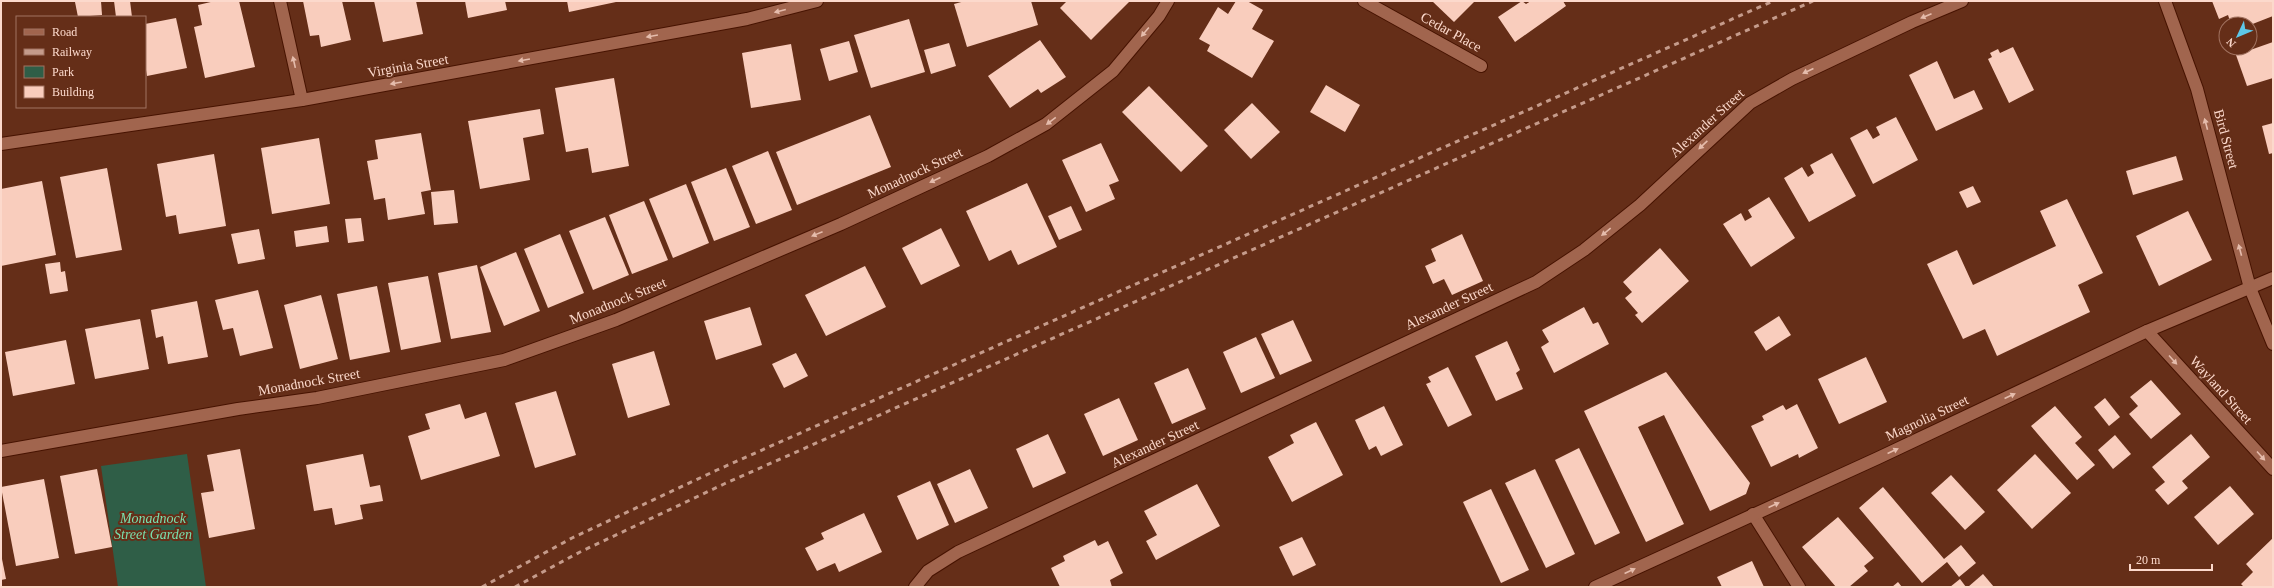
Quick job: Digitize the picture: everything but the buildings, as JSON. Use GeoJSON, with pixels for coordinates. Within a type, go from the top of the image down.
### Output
{"type":"FeatureCollection","features":[{"type":"Feature","properties":{"kind":"street"},"geometry":{"type":"LineString","coordinates":[[280,1],[302,100]]}},
{"type":"Feature","properties":{"kind":"street","name":"Virginia Street"},"geometry":{"type":"LineString","coordinates":[[1,144],[302,100],[747,19],[817,1]]}},
{"type":"Feature","properties":{"kind":"street","name":"Monadnock Street"},"geometry":{"type":"LineString","coordinates":[[1,451],[238,409],[318,398],[504,360],[616,320],[841,224],[988,156],[1046,124],[1113,71],[1159,16],[1168,1]]}},
{"type":"Feature","properties":{"kind":"street","name":"Cedar Place"},"geometry":{"type":"LineString","coordinates":[[1364,1],[1481,66]]}},
{"type":"Feature","properties":{"kind":"street","name":"Alexander Street"},"geometry":{"type":"LineString","coordinates":[[915,587],[928,571],[958,552],[1536,282],[1584,250],[1640,205],[1750,102],[1792,79],[1912,22],[1962,1]]}},
{"type":"Feature","properties":{"kind":"street","name":"Bird Street"},"geometry":{"type":"LineString","coordinates":[[2165,1],[2197,89],[2250,288],[2273,344]]}},
{"type":"Feature","properties":{"kind":"street","name":"Magnolia Street"},"geometry":{"type":"LineString","coordinates":[[1595,587],[1878,458],[2147,331],[2273,278]]}},
{"type":"Feature","properties":{"kind":"street","name":"Wayland Street"},"geometry":{"type":"LineString","coordinates":[[2147,331],[2273,469]]}},
{"type":"Feature","properties":{"kind":"street"},"geometry":{"type":"LineString","coordinates":[[1753,514],[1799,587]]}},
{"type":"Feature","properties":{"kind":"green space","name":"Monadnock Street Garden"},"geometry":{"type":"Polygon","coordinates":[[[187,454],[206,587],[118,587],[101,466],[187,454]]]}},
{"type":"Feature","properties":{"kind":"railway"},"geometry":{"type":"LineString","coordinates":[[482,587],[572,538],[717,470],[1773,1]]}},
{"type":"Feature","properties":{"kind":"railway"},"geometry":{"type":"LineString","coordinates":[[515,587],[580,552],[724,484],[1813,1]]}}]}
